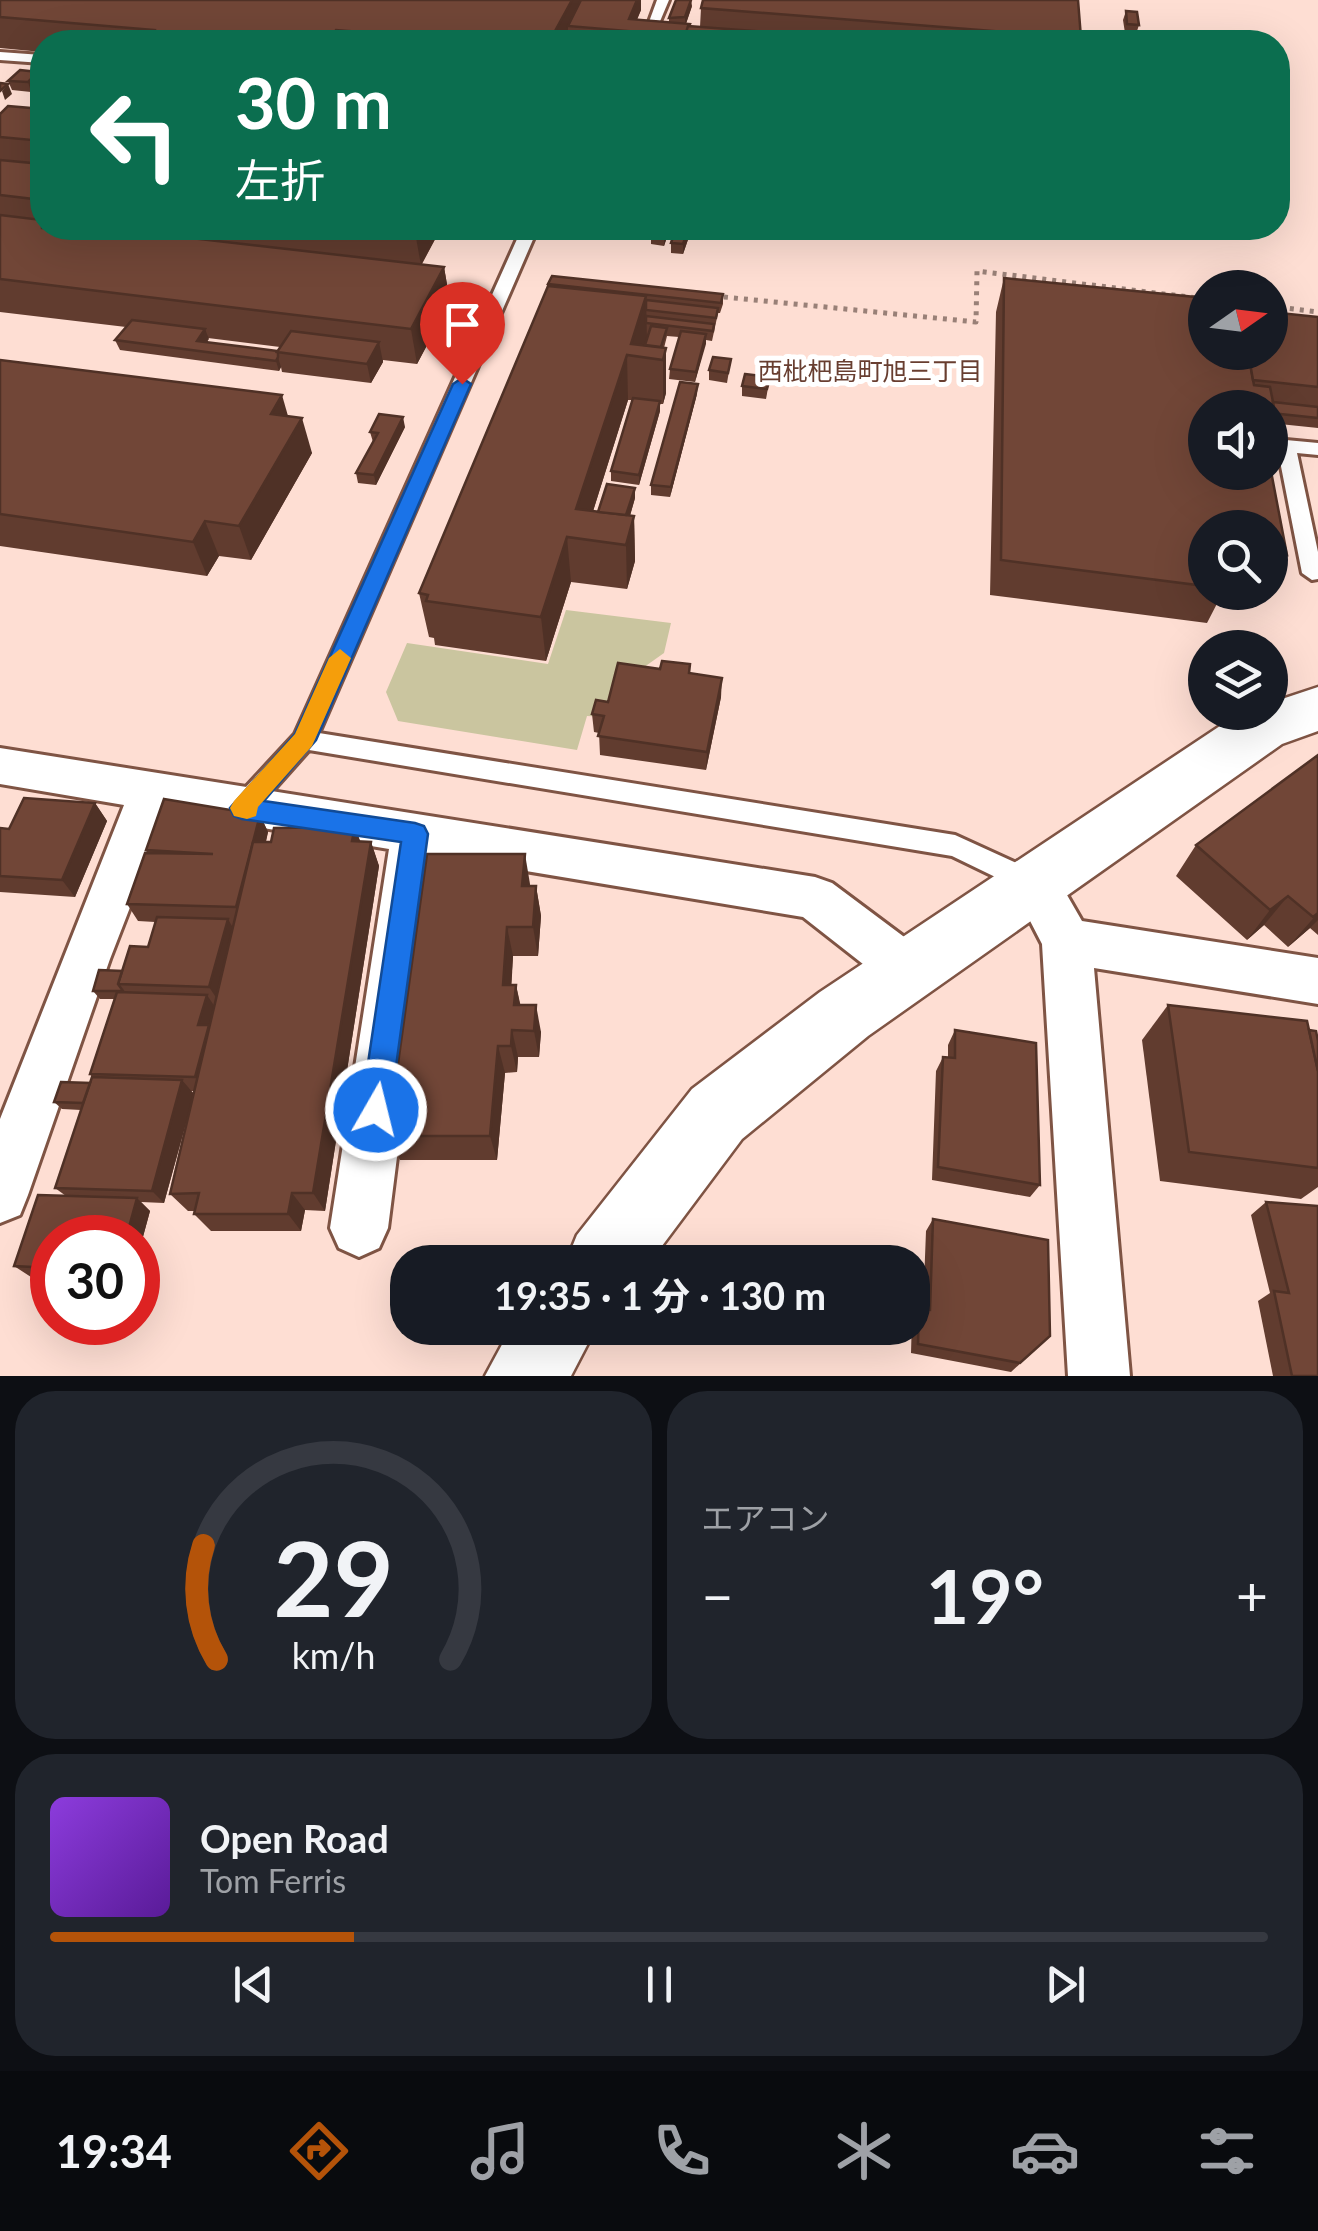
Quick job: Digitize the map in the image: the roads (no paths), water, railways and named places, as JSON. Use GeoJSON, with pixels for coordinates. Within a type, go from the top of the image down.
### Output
{"type":"FeatureCollection","features":[{"type":"Feature","properties":{"kind":"street"},"geometry":{"type":"LineString","coordinates":[[617,1245],[718,1114],[844,1014],[1262,728],[1318,709]]}},
{"type":"Feature","properties":{"kind":"street"},"geometry":{"type":"LineString","coordinates":[[0,766],[815,898],[910,970]]}},
{"type":"Feature","properties":{"kind":"street"},"geometry":{"type":"LineString","coordinates":[[0,1195],[85,959],[152,792]]}},
{"type":"Feature","properties":{"kind":"street"},"geometry":{"type":"LineString","coordinates":[[358,1228],[415,834]]}},
{"type":"Feature","properties":{"kind":"street"},"geometry":{"type":"LineString","coordinates":[[1035,884],[1067,941],[1098,1376]]}},
{"type":"Feature","properties":{"kind":"street"},"geometry":{"type":"LineString","coordinates":[[1067,941],[1318,981]]}},
{"type":"Feature","properties":{"kind":"street"},"geometry":{"type":"LineString","coordinates":[[525,1376],[546,1345]]}},
{"type":"Feature","properties":{"kind":"lane"},"geometry":{"type":"LineString","coordinates":[[651,30],[664,0]]}},
{"type":"Feature","properties":{"kind":"lane"},"geometry":{"type":"LineString","coordinates":[[0,56],[30,58]]}},
{"type":"Feature","properties":{"kind":"lane"},"geometry":{"type":"LineString","coordinates":[[242,808],[304,740],[525,240]]}},
{"type":"Feature","properties":{"kind":"lane"},"geometry":{"type":"LineString","coordinates":[[1312,573],[1286,446],[1318,449]]}},
{"type":"Feature","properties":{"kind":"lane"},"geometry":{"type":"LineString","coordinates":[[304,740],[955,846],[1035,884]]}},
{"type":"Feature","properties":{"kind":"district","name":"西枇杷島町旭三丁目"},"geometry":{"type":"Point","coordinates":[870,370]}}]}
